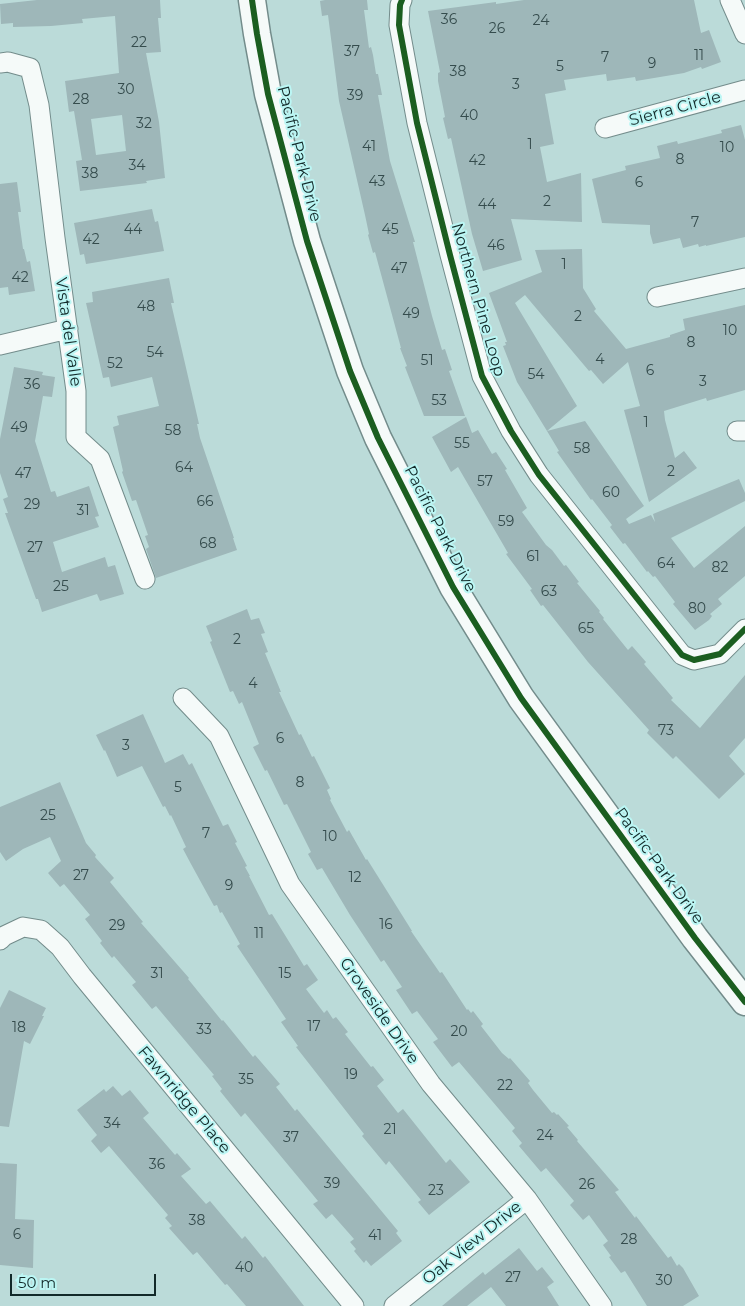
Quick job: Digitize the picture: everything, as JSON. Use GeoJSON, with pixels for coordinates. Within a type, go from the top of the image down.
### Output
{"type":"FeatureCollection","features":[{"type":"Feature","properties":{"kind":"main road","name":"Pacific Park Drive"},"geometry":{"type":"LineString","coordinates":[[252,0],[268,94],[307,241],[350,371],[378,438],[454,587],[521,698],[695,938],[745,1002]]}},
{"type":"Feature","properties":{"kind":"street","name":"Northern Pine Loop"},"geometry":{"type":"LineString","coordinates":[[402,0],[399,25],[417,124],[445,236],[482,376],[511,431],[539,475],[682,655],[694,660],[720,654],[745,629]]}},
{"type":"Feature","properties":{"kind":"street"},"geometry":{"type":"LineString","coordinates":[[730,0],[745,34]]}},
{"type":"Feature","properties":{"kind":"street","name":"Vista del Valle"},"geometry":{"type":"LineString","coordinates":[[0,63],[8,62],[30,68],[39,105],[76,391],[76,437],[100,459],[145,579]]}},
{"type":"Feature","properties":{"kind":"street","name":"Sierra Circle"},"geometry":{"type":"LineString","coordinates":[[606,128],[745,90]]}},
{"type":"Feature","properties":{"kind":"street"},"geometry":{"type":"LineString","coordinates":[[657,297],[745,278]]}},
{"type":"Feature","properties":{"kind":"street"},"geometry":{"type":"LineString","coordinates":[[0,345],[68,329]]}},
{"type":"Feature","properties":{"kind":"street","name":"Groveside Drive"},"geometry":{"type":"LineString","coordinates":[[184,698],[219,736],[290,884],[431,1084],[527,1199],[602,1306]]}},
{"type":"Feature","properties":{"kind":"street","name":"Fawnridge Place"},"geometry":{"type":"LineString","coordinates":[[0,940],[4,936],[23,928],[41,930],[60,947],[88,984],[354,1306]]}},
{"type":"Feature","properties":{"kind":"street","name":"Oak View Drive"},"geometry":{"type":"LineString","coordinates":[[394,1306],[527,1199]]}},
{"type":"Feature","properties":{"kind":"building"},"geometry":{"type":"Polygon","coordinates":[[[37,0],[160,0],[161,18],[158,18],[161,52],[146,53],[159,122],[165,178],[146,181],[147,183],[80,191],[76,161],[82,160],[74,111],[69,112],[65,81],[119,73],[115,16],[82,19],[83,23],[13,27],[13,23],[1,24],[0,4],[37,0]],[[122,115],[91,119],[96,155],[126,151],[122,115]]]}},
{"type":"Feature","properties":{"kind":"building"},"geometry":{"type":"Polygon","coordinates":[[[367,0],[368,10],[364,10],[369,48],[371,47],[382,95],[378,95],[390,161],[415,242],[413,242],[442,350],[445,349],[452,370],[449,371],[465,416],[424,416],[405,367],[407,366],[400,348],[375,252],[373,253],[368,235],[339,101],[328,15],[322,16],[320,1],[367,0]]]}},
{"type":"Feature","properties":{"kind":"building"},"geometry":{"type":"Polygon","coordinates":[[[524,0],[694,0],[701,33],[709,30],[721,62],[702,69],[701,67],[684,73],[636,81],[635,77],[607,81],[606,74],[564,80],[566,90],[545,94],[554,144],[540,147],[547,182],[581,173],[582,222],[511,219],[522,260],[483,271],[472,234],[451,138],[448,139],[443,118],[445,117],[438,81],[438,73],[440,72],[428,11],[524,0]]]}},
{"type":"Feature","properties":{"kind":"building"},"geometry":{"type":"Polygon","coordinates":[[[741,125],[745,140],[745,237],[706,246],[699,247],[698,244],[683,248],[680,238],[653,244],[650,225],[602,223],[592,179],[626,170],[625,166],[660,158],[657,146],[677,141],[678,144],[722,133],[721,130],[741,125]]]}},
{"type":"Feature","properties":{"kind":"building"},"geometry":{"type":"Polygon","coordinates":[[[17,182],[21,212],[18,212],[23,249],[27,262],[30,261],[35,291],[9,295],[8,287],[0,288],[0,184],[17,182]]]}},
{"type":"Feature","properties":{"kind":"building"},"geometry":{"type":"Polygon","coordinates":[[[152,209],[155,222],[158,221],[164,251],[86,264],[84,254],[80,255],[74,223],[152,209]]]}},
{"type":"Feature","properties":{"kind":"building"},"geometry":{"type":"Polygon","coordinates":[[[582,249],[583,288],[596,309],[594,311],[626,349],[670,337],[670,335],[685,330],[683,319],[745,305],[745,390],[707,401],[706,398],[664,411],[675,458],[684,451],[697,468],[649,502],[624,410],[640,406],[628,362],[603,384],[591,370],[589,371],[525,295],[515,303],[577,406],[547,431],[517,382],[503,346],[507,342],[489,293],[542,272],[535,250],[582,249]]]}},
{"type":"Feature","properties":{"kind":"building"},"geometry":{"type":"Polygon","coordinates":[[[169,278],[174,303],[171,303],[199,424],[197,424],[200,438],[237,550],[156,578],[146,549],[149,547],[145,536],[148,535],[136,500],[132,501],[122,472],[113,427],[119,425],[117,416],[159,406],[152,377],[111,387],[109,377],[103,378],[86,303],[93,302],[92,292],[169,278]]]}},
{"type":"Feature","properties":{"kind":"building"},"geometry":{"type":"Polygon","coordinates":[[[14,367],[43,372],[42,375],[55,377],[52,397],[43,396],[35,441],[51,492],[55,491],[57,497],[89,486],[99,516],[95,517],[99,527],[53,542],[62,572],[105,557],[108,567],[115,565],[124,594],[100,601],[97,594],[42,612],[5,513],[8,513],[3,499],[8,497],[0,473],[0,439],[14,367]]]}},
{"type":"Feature","properties":{"kind":"building"},"geometry":{"type":"Polygon","coordinates":[[[466,417],[472,433],[478,430],[492,454],[496,452],[507,469],[505,470],[527,508],[522,512],[546,545],[564,566],[566,565],[579,582],[577,583],[600,611],[603,619],[628,650],[632,646],[646,662],[644,664],[673,698],[671,700],[700,728],[745,675],[745,738],[729,756],[745,774],[719,799],[676,756],[673,759],[647,733],[649,730],[588,662],[543,605],[541,606],[530,590],[532,589],[506,554],[508,553],[458,467],[451,472],[432,437],[466,417]]]}},
{"type":"Feature","properties":{"kind":"building"},"geometry":{"type":"Polygon","coordinates":[[[585,421],[644,506],[626,519],[629,524],[651,515],[655,522],[653,514],[739,479],[745,493],[745,501],[671,538],[694,568],[745,526],[745,576],[718,599],[722,604],[710,614],[712,616],[709,620],[695,630],[673,604],[675,602],[655,576],[653,577],[647,572],[610,527],[612,525],[591,500],[557,452],[559,451],[547,431],[585,421]]]}},
{"type":"Feature","properties":{"kind":"building"},"geometry":{"type":"Polygon","coordinates":[[[247,609],[251,620],[259,618],[265,633],[261,634],[268,652],[265,653],[281,692],[279,692],[299,735],[301,734],[312,757],[314,756],[330,788],[327,790],[330,800],[347,832],[349,830],[411,931],[440,973],[442,972],[467,1010],[471,1013],[473,1011],[483,1024],[481,1026],[502,1053],[510,1058],[530,1081],[528,1083],[552,1113],[558,1114],[569,1126],[567,1127],[577,1141],[619,1190],[615,1192],[635,1218],[636,1216],[668,1258],[671,1256],[677,1266],[679,1264],[683,1268],[699,1296],[683,1306],[647,1306],[625,1271],[621,1273],[609,1257],[611,1256],[603,1245],[608,1241],[589,1215],[583,1220],[570,1205],[574,1201],[546,1168],[541,1172],[519,1146],[522,1143],[512,1131],[515,1128],[459,1062],[452,1067],[433,1042],[438,1039],[417,1011],[412,1014],[396,990],[402,987],[384,960],[381,962],[322,868],[317,870],[308,854],[311,852],[287,804],[284,805],[267,770],[265,771],[253,747],[259,744],[242,702],[239,704],[233,691],[230,692],[210,642],[212,641],[206,626],[247,609]]]}},
{"type":"Feature","properties":{"kind":"building"},"geometry":{"type":"Polygon","coordinates":[[[143,714],[165,763],[183,754],[189,765],[192,763],[223,826],[228,824],[247,866],[245,867],[249,876],[269,915],[272,914],[304,966],[307,964],[318,980],[306,989],[324,1013],[327,1010],[333,1019],[336,1017],[348,1032],[345,1034],[371,1067],[373,1066],[384,1080],[377,1086],[398,1113],[403,1109],[446,1163],[450,1159],[470,1182],[429,1215],[418,1202],[421,1200],[389,1161],[386,1165],[362,1136],[364,1134],[296,1047],[298,1046],[281,1022],[286,1019],[237,946],[240,944],[222,912],[220,913],[217,905],[214,906],[183,849],[186,847],[171,815],[165,806],[163,807],[142,766],[117,777],[96,735],[143,714]]]}},
{"type":"Feature","properties":{"kind":"building"},"geometry":{"type":"Polygon","coordinates":[[[60,782],[86,843],[96,855],[95,857],[114,878],[110,882],[143,922],[141,923],[189,978],[222,1021],[253,1057],[255,1055],[280,1084],[276,1087],[295,1111],[297,1109],[398,1231],[396,1233],[402,1241],[371,1266],[366,1260],[364,1263],[354,1251],[356,1249],[350,1242],[354,1239],[332,1214],[326,1219],[313,1204],[318,1201],[245,1113],[241,1117],[220,1091],[222,1089],[212,1076],[214,1075],[156,1006],[152,1009],[132,985],[136,982],[100,943],[102,941],[85,919],[90,915],[64,884],[60,887],[48,873],[61,861],[50,837],[23,849],[6,861],[0,852],[0,807],[60,782]]]}},
{"type":"Feature","properties":{"kind":"building"},"geometry":{"type":"Polygon","coordinates":[[[9,990],[46,1008],[30,1044],[24,1041],[9,1127],[0,1126],[0,1008],[9,990]]]}},
{"type":"Feature","properties":{"kind":"building"},"geometry":{"type":"Polygon","coordinates":[[[113,1086],[122,1096],[130,1090],[149,1113],[143,1118],[175,1155],[177,1153],[191,1169],[181,1176],[206,1204],[210,1201],[242,1239],[245,1236],[263,1258],[265,1256],[304,1306],[246,1306],[197,1252],[193,1255],[169,1228],[172,1226],[165,1218],[168,1215],[109,1146],[101,1153],[91,1141],[97,1135],[77,1110],[104,1089],[106,1092],[113,1086]]]}},
{"type":"Feature","properties":{"kind":"building"},"geometry":{"type":"Polygon","coordinates":[[[0,1163],[17,1164],[15,1219],[34,1220],[33,1268],[0,1265],[0,1163]]]}},
{"type":"Feature","properties":{"kind":"building"},"geometry":{"type":"Polygon","coordinates":[[[519,1248],[537,1271],[542,1267],[554,1282],[547,1287],[559,1306],[506,1306],[491,1287],[467,1306],[442,1306],[483,1272],[485,1275],[519,1248]]]}},
{"type":"Feature","properties":{"kind":"cycle path"},"geometry":{"type":"LineString","coordinates":[[252,0],[268,94],[307,241],[350,371],[378,438],[453,587],[521,698],[695,938],[745,1002]]}},
{"type":"Feature","properties":{"kind":"cycle path"},"geometry":{"type":"LineString","coordinates":[[402,0],[399,25],[417,123],[450,255],[482,376],[511,431],[539,475],[682,655],[694,660],[720,654],[745,629]]}}]}
